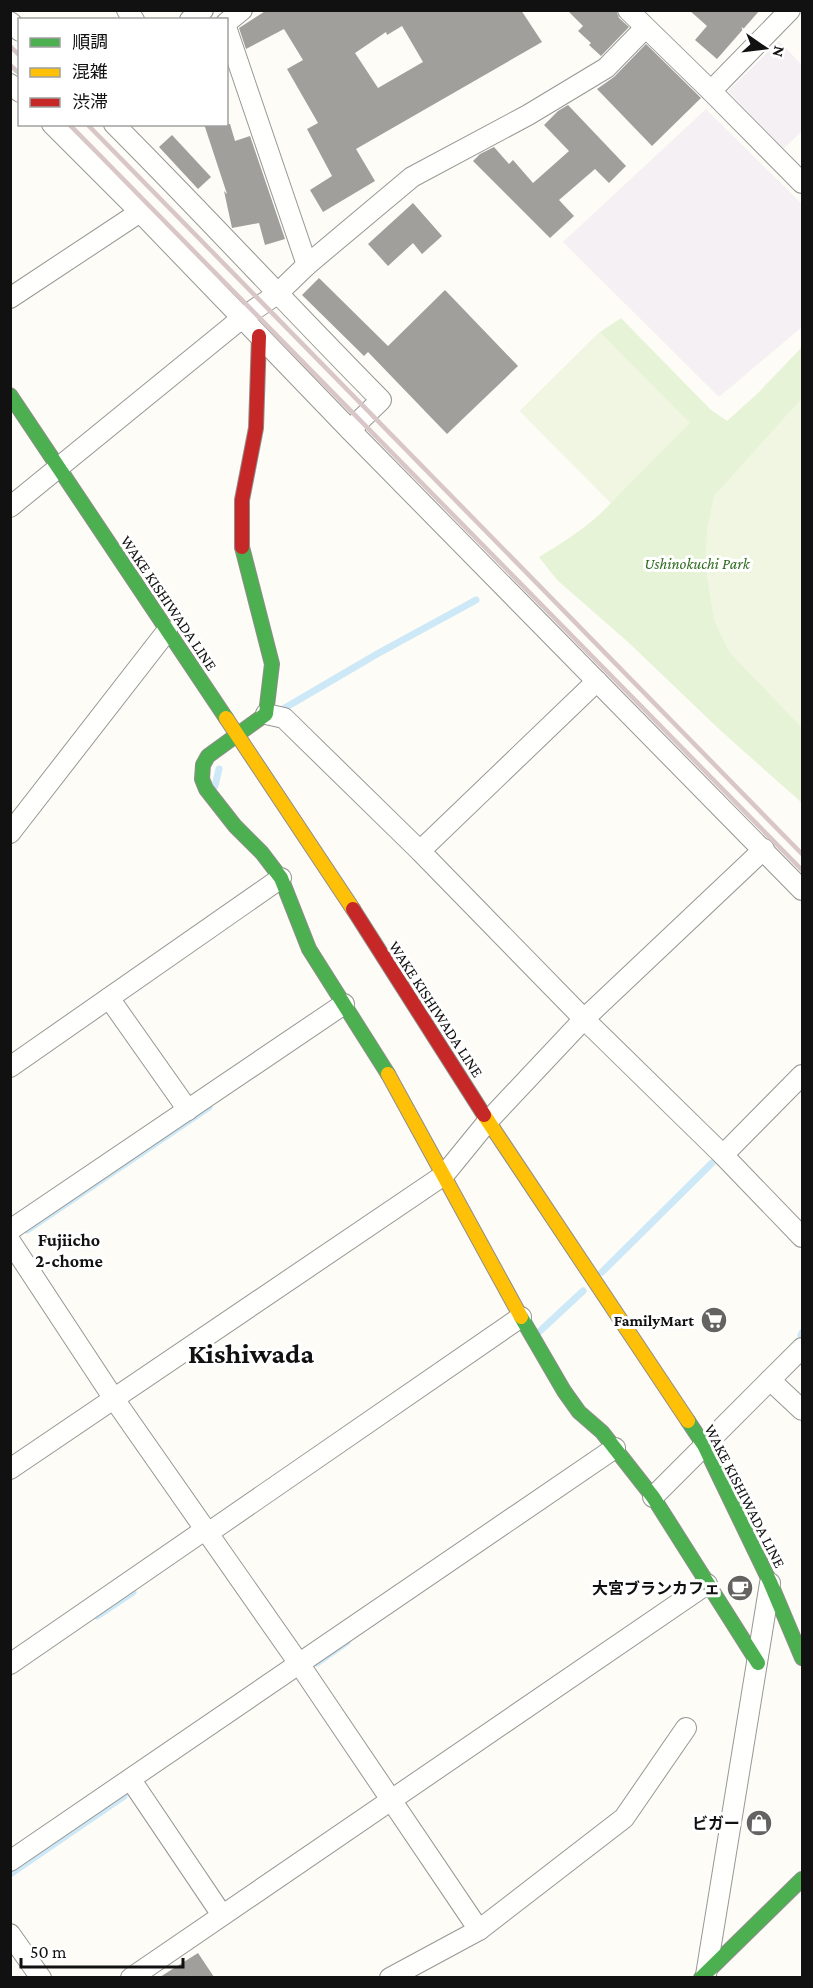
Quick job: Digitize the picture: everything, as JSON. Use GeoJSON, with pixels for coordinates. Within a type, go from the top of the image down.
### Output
{"type":"FeatureCollection","features":[{"type":"Feature","properties":{"kind":"street"},"geometry":{"type":"LineString","coordinates":[[228,21],[242,10]]}},
{"type":"Feature","properties":{"kind":"street"},"geometry":{"type":"LineString","coordinates":[[628,10],[802,183]]}},
{"type":"Feature","properties":{"kind":"street"},"geometry":{"type":"LineString","coordinates":[[711,91],[790,10]]}},
{"type":"Feature","properties":{"kind":"street"},"geometry":{"type":"LineString","coordinates":[[10,507],[242,318],[277,294],[307,265],[412,177],[528,115],[606,68],[645,28]]}},
{"type":"Feature","properties":{"kind":"street"},"geometry":{"type":"LineString","coordinates":[[228,29],[307,265]]}},
{"type":"Feature","properties":{"kind":"street"},"geometry":{"type":"LineString","coordinates":[[54,126],[802,890]]}},
{"type":"Feature","properties":{"kind":"street"},"geometry":{"type":"LineString","coordinates":[[116,126],[381,400],[350,430]]}},
{"type":"Feature","properties":{"kind":"street"},"geometry":{"type":"LineString","coordinates":[[10,298],[140,212]]}},
{"type":"Feature","properties":{"kind":"street"},"geometry":{"type":"LineString","coordinates":[[259,336],[256,428],[242,500],[242,546],[272,664],[266,714]]}},
{"type":"Feature","properties":{"kind":"street","name":"WAKE KISHIWADA LINE"},"geometry":{"type":"LineString","coordinates":[[10,395],[328,870],[489,1121],[704,1445],[770,1581],[796,1623],[802,1658]]}},
{"type":"Feature","properties":{"kind":"street"},"geometry":{"type":"LineString","coordinates":[[10,833],[167,631]]}},
{"type":"Feature","properties":{"kind":"street"},"geometry":{"type":"LineString","coordinates":[[420,851],[597,681]]}},
{"type":"Feature","properties":{"kind":"street"},"geometry":{"type":"LineString","coordinates":[[758,1663],[652,1497],[602,1432],[579,1412],[564,1391],[521,1317],[396,1087],[309,949],[281,878],[206,789],[202,778],[203,765],[208,756],[266,714],[284,718],[420,851],[802,1237]]}},
{"type":"Feature","properties":{"kind":"street"},"geometry":{"type":"LineString","coordinates":[[10,1469],[444,1174],[489,1121],[584,1019],[764,849]]}},
{"type":"Feature","properties":{"kind":"street"},"geometry":{"type":"LineString","coordinates":[[10,1067],[281,878]]}},
{"type":"Feature","properties":{"kind":"street"},"geometry":{"type":"LineString","coordinates":[[109,998],[188,1110]]}},
{"type":"Feature","properties":{"kind":"street"},"geometry":{"type":"LineString","coordinates":[[10,1230],[344,1004]]}},
{"type":"Feature","properties":{"kind":"street"},"geometry":{"type":"LineString","coordinates":[[723,1155],[802,1075]]}},
{"type":"Feature","properties":{"kind":"street"},"geometry":{"type":"LineString","coordinates":[[10,1241],[114,1399],[300,1665],[479,1930]]}},
{"type":"Feature","properties":{"kind":"street"},"geometry":{"type":"LineString","coordinates":[[10,1664],[521,1317]]}},
{"type":"Feature","properties":{"kind":"street"},"geometry":{"type":"LineString","coordinates":[[652,1497],[802,1348]]}},
{"type":"Feature","properties":{"kind":"street"},"geometry":{"type":"LineString","coordinates":[[770,1380],[802,1410]]}},
{"type":"Feature","properties":{"kind":"street"},"geometry":{"type":"LineString","coordinates":[[10,1861],[615,1449]]}},
{"type":"Feature","properties":{"kind":"street"},"geometry":{"type":"LineString","coordinates":[[705,1975],[770,1581]]}},
{"type":"Feature","properties":{"kind":"street"},"geometry":{"type":"LineString","coordinates":[[131,1977],[706,1584]]}},
{"type":"Feature","properties":{"kind":"street"},"geometry":{"type":"LineString","coordinates":[[390,1977],[479,1930],[624,1818],[686,1728]]}},
{"type":"Feature","properties":{"kind":"street"},"geometry":{"type":"LineString","coordinates":[[131,1780],[222,1915]]}},
{"type":"Feature","properties":{"kind":"street"},"geometry":{"type":"LineString","coordinates":[[705,1975],[802,1879]]}},
{"type":"Feature","properties":{"kind":"street"},"geometry":{"type":"LineString","coordinates":[[10,1934],[41,1977]]}},
{"type":"Feature","properties":{"kind":"shaded area"},"geometry":{"type":"Polygon","coordinates":[[[779,41],[802,65],[802,131],[783,149],[728,91],[779,41]]]}},
{"type":"Feature","properties":{"kind":"shaded area"},"geometry":{"type":"Polygon","coordinates":[[[706,109],[802,204],[802,327],[719,397],[563,242],[706,109]]]}},
{"type":"Feature","properties":{"kind":"green space","name":"Ushinokuchi Park"},"geometry":{"type":"Polygon","coordinates":[[[621,318],[710,409],[727,421],[757,394],[802,347],[802,803],[721,731],[628,642],[557,580],[539,557],[586,526],[611,503],[520,411],[600,332],[621,318]]]}},
{"type":"Feature","properties":{"kind":"green space"},"geometry":{"type":"Polygon","coordinates":[[[600,332],[690,423],[611,503],[520,411],[600,332]]]}},
{"type":"Feature","properties":{"kind":"green space"},"geometry":{"type":"Polygon","coordinates":[[[802,398],[802,728],[729,652],[714,620],[705,564],[707,530],[714,496],[802,398]]]}},
{"type":"Feature","properties":{"kind":"building"},"geometry":{"type":"Polygon","coordinates":[[[267,10],[521,10],[542,42],[356,149],[375,181],[323,212],[310,190],[332,176],[307,129],[318,123],[287,69],[303,60],[284,29],[246,49],[239,28],[267,10]],[[402,26],[387,35],[386,32],[355,53],[378,88],[423,62],[402,26]]]}},
{"type":"Feature","properties":{"kind":"building"},"geometry":{"type":"Polygon","coordinates":[[[567,10],[616,10],[619,18],[629,27],[601,56],[578,31],[583,26],[567,10]]]}},
{"type":"Feature","properties":{"kind":"building"},"geometry":{"type":"Polygon","coordinates":[[[689,10],[760,10],[717,59],[695,40],[707,26],[689,10]]]}},
{"type":"Feature","properties":{"kind":"building"},"geometry":{"type":"Polygon","coordinates":[[[646,44],[701,98],[652,146],[597,89],[614,77],[646,44]]]}},
{"type":"Feature","properties":{"kind":"building"},"geometry":{"type":"Polygon","coordinates":[[[568,105],[626,166],[609,183],[595,169],[559,200],[574,216],[550,238],[473,161],[480,154],[494,147],[509,164],[513,160],[533,183],[569,151],[544,125],[568,105]]]}},
{"type":"Feature","properties":{"kind":"building"},"geometry":{"type":"Polygon","coordinates":[[[230,124],[235,141],[250,136],[285,239],[265,245],[259,223],[232,228],[224,191],[227,194],[205,126],[228,126],[230,124]]]}},
{"type":"Feature","properties":{"kind":"building"},"geometry":{"type":"Polygon","coordinates":[[[172,135],[211,177],[198,189],[159,147],[172,135]]]}},
{"type":"Feature","properties":{"kind":"building"},"geometry":{"type":"Polygon","coordinates":[[[413,203],[442,236],[422,254],[413,243],[388,266],[368,244],[413,203]]]}},
{"type":"Feature","properties":{"kind":"building"},"geometry":{"type":"Polygon","coordinates":[[[319,278],[388,346],[445,290],[518,366],[447,434],[368,352],[364,356],[302,295],[319,278]]]}},
{"type":"Feature","properties":{"kind":"building"},"geometry":{"type":"Polygon","coordinates":[[[198,1953],[214,1977],[160,1977],[198,1953]]]}},
{"type":"Feature","properties":{"kind":"waterway"},"geometry":{"type":"LineString","coordinates":[[283,709],[476,600]]}},
{"type":"Feature","properties":{"kind":"waterway"},"geometry":{"type":"LineString","coordinates":[[215,786],[219,769]]}},
{"type":"Feature","properties":{"kind":"waterway"},"geometry":{"type":"LineString","coordinates":[[27,1230],[209,1107]]}},
{"type":"Feature","properties":{"kind":"waterway"},"geometry":{"type":"LineString","coordinates":[[602,1272],[712,1163]]}},
{"type":"Feature","properties":{"kind":"waterway"},"geometry":{"type":"LineString","coordinates":[[539,1332],[583,1291]]}},
{"type":"Feature","properties":{"kind":"waterway"},"geometry":{"type":"LineString","coordinates":[[97,1616],[133,1592]]}},
{"type":"Feature","properties":{"kind":"waterway"},"geometry":{"type":"LineString","coordinates":[[317,1663],[347,1642]]}},
{"type":"Feature","properties":{"kind":"waterway"},"geometry":{"type":"LineString","coordinates":[[10,1874],[124,1796]]}},
{"type":"Feature","properties":{"kind":"railway"},"geometry":{"type":"LineString","coordinates":[[10,46],[18,54]]}},
{"type":"Feature","properties":{"kind":"railway"},"geometry":{"type":"LineString","coordinates":[[10,65],[18,72]]}},
{"type":"Feature","properties":{"kind":"railway"},"geometry":{"type":"LineString","coordinates":[[71,126],[802,870]]}},
{"type":"Feature","properties":{"kind":"railway"},"geometry":{"type":"LineString","coordinates":[[89,126],[802,854]]}},
{"type":"Feature","properties":{"kind":"traffic: fast"},"geometry":{"type":"LineString","coordinates":[[10,395],[226,718]]}},
{"type":"Feature","properties":{"kind":"traffic: fast"},"geometry":{"type":"LineString","coordinates":[[242,547],[272,664],[266,714],[208,756],[203,765],[202,779],[206,789],[235,826],[262,853],[281,878],[309,949],[388,1074]]}},
{"type":"Feature","properties":{"kind":"traffic: fast"},"geometry":{"type":"LineString","coordinates":[[521,1317],[564,1391],[579,1412],[602,1432],[653,1497],[758,1663]]}},
{"type":"Feature","properties":{"kind":"traffic: fast"},"geometry":{"type":"LineString","coordinates":[[688,1421],[704,1445],[770,1582],[802,1658]]}},
{"type":"Feature","properties":{"kind":"traffic: fast"},"geometry":{"type":"LineString","coordinates":[[701,1978],[802,1879]]}},
{"type":"Feature","properties":{"kind":"traffic: slow"},"geometry":{"type":"LineString","coordinates":[[226,718],[353,909]]}},
{"type":"Feature","properties":{"kind":"traffic: slow"},"geometry":{"type":"LineString","coordinates":[[388,1074],[521,1317]]}},
{"type":"Feature","properties":{"kind":"traffic: slow"},"geometry":{"type":"LineString","coordinates":[[484,1115],[688,1421]]}},
{"type":"Feature","properties":{"kind":"traffic: jam"},"geometry":{"type":"LineString","coordinates":[[242,547],[242,500],[256,428],[259,336]]}},
{"type":"Feature","properties":{"kind":"traffic: jam"},"geometry":{"type":"LineString","coordinates":[[353,909],[484,1115]]}},
{"type":"Feature","properties":{"kind":"place","name":"FamilyMart"},"geometry":{"type":"Point","coordinates":[714,1320]}},
{"type":"Feature","properties":{"kind":"place","name":"大宮ブランカフェ"},"geometry":{"type":"Point","coordinates":[740,1588]}},
{"type":"Feature","properties":{"kind":"place","name":"ビガー"},"geometry":{"type":"Point","coordinates":[759,1823]}},
{"type":"Feature","properties":{"kind":"district","name":"Fujiicho 2-chome"},"geometry":{"type":"Point","coordinates":[69,1250]}},
{"type":"Feature","properties":{"kind":"district","name":"Kishiwada"},"geometry":{"type":"Point","coordinates":[251,1353]}}]}
